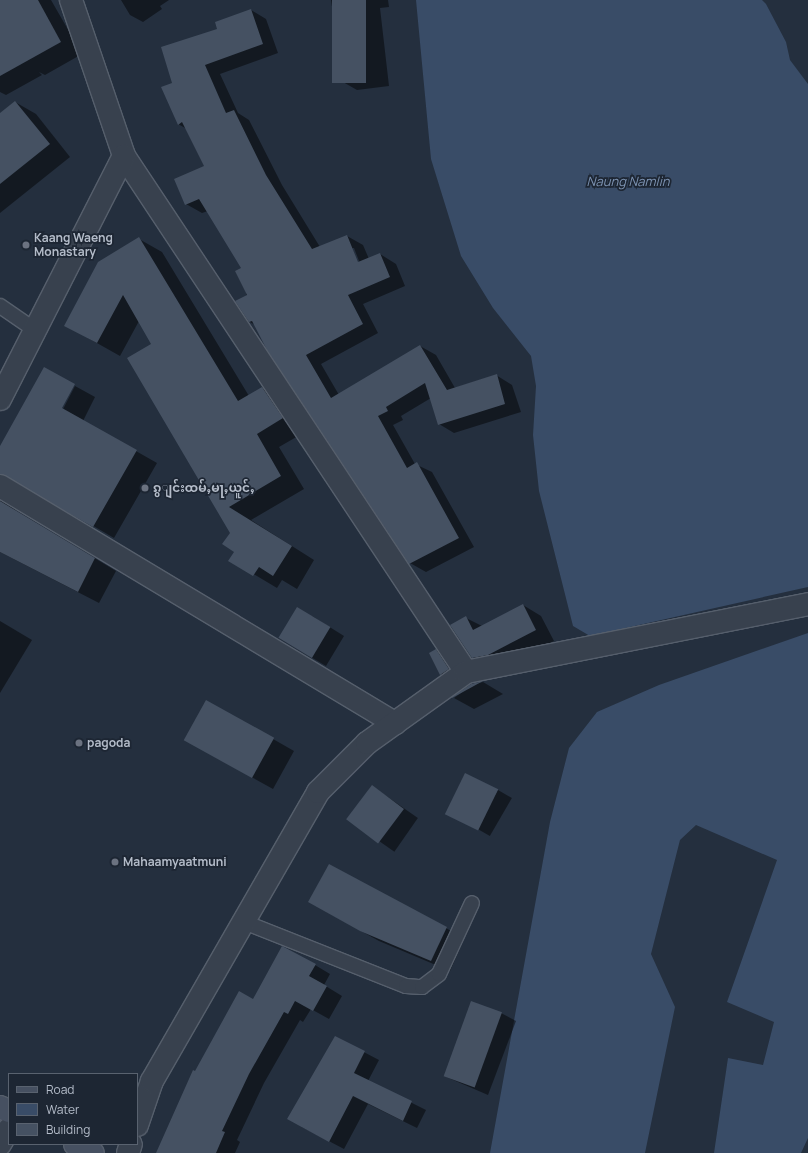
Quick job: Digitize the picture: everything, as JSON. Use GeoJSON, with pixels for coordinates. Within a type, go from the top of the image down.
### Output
{"type":"FeatureCollection","features":[{"type":"Feature","properties":{"kind":"main road"},"geometry":{"type":"LineString","coordinates":[[77,1145],[93,1153]]}},
{"type":"Feature","properties":{"kind":"street"},"geometry":{"type":"LineString","coordinates":[[70,0],[124,156],[466,672]]}},
{"type":"Feature","properties":{"kind":"street"},"geometry":{"type":"LineString","coordinates":[[0,399],[124,156]]}},
{"type":"Feature","properties":{"kind":"street"},"geometry":{"type":"LineString","coordinates":[[0,486],[395,723]]}},
{"type":"Feature","properties":{"kind":"street"},"geometry":{"type":"LineString","coordinates":[[138,1120],[144,1084],[244,922],[318,792],[367,743],[466,672],[808,604]]}},
{"type":"Feature","properties":{"kind":"street"},"geometry":{"type":"LineString","coordinates":[[0,1144],[8,1131]]}},
{"type":"Feature","properties":{"kind":"lane"},"geometry":{"type":"LineString","coordinates":[[0,306],[35,330]]}},
{"type":"Feature","properties":{"kind":"lane"},"geometry":{"type":"LineString","coordinates":[[244,922],[406,986],[422,987],[439,974],[472,903]]}},
{"type":"Feature","properties":{"kind":"water","name":"Naung Namlin"},"geometry":{"type":"Polygon","coordinates":[[[416,0],[762,0],[766,4],[786,42],[790,60],[808,84],[808,587],[590,636],[573,626],[539,491],[533,435],[536,386],[531,356],[493,308],[461,256],[431,159],[416,0]]]}},
{"type":"Feature","properties":{"kind":"water"},"geometry":{"type":"Polygon","coordinates":[[[808,633],[808,1138],[801,1153],[714,1153],[728,1058],[763,1065],[774,1022],[727,1002],[777,860],[696,825],[680,840],[651,954],[675,1007],[645,1153],[490,1153],[550,822],[569,748],[597,712],[659,685],[808,633]]]}},
{"type":"Feature","properties":{"kind":"building"},"geometry":{"type":"Polygon","coordinates":[[[0,0],[38,0],[61,42],[0,76],[0,0]]]}},
{"type":"Feature","properties":{"kind":"building"},"geometry":{"type":"Polygon","coordinates":[[[332,0],[366,0],[366,83],[332,83],[332,0]]]}},
{"type":"Feature","properties":{"kind":"building"},"geometry":{"type":"Polygon","coordinates":[[[251,9],[263,44],[205,65],[226,113],[234,110],[266,175],[312,249],[347,235],[358,262],[380,253],[390,277],[348,295],[363,324],[306,355],[331,398],[420,345],[447,390],[497,374],[505,404],[438,425],[425,383],[386,407],[388,411],[378,416],[407,468],[417,462],[459,538],[409,564],[267,350],[252,321],[249,322],[235,301],[247,295],[235,271],[241,268],[199,199],[185,205],[174,179],[204,166],[182,122],[178,125],[161,87],[172,83],[161,47],[217,29],[215,22],[251,9]]]}},
{"type":"Feature","properties":{"kind":"building"},"geometry":{"type":"Polygon","coordinates":[[[15,101],[50,144],[0,184],[0,113],[15,101]]]}},
{"type":"Feature","properties":{"kind":"building"},"geometry":{"type":"Polygon","coordinates":[[[139,237],[238,401],[262,387],[283,418],[257,434],[281,476],[229,507],[292,546],[273,576],[259,567],[253,576],[228,561],[234,552],[222,544],[230,533],[127,358],[151,344],[123,295],[97,343],[64,326],[98,262],[139,237]]]}},
{"type":"Feature","properties":{"kind":"building"},"geometry":{"type":"Polygon","coordinates":[[[44,367],[75,384],[62,408],[137,450],[93,527],[0,474],[0,446],[44,367]]]}},
{"type":"Feature","properties":{"kind":"building"},"geometry":{"type":"Polygon","coordinates":[[[0,501],[95,558],[78,592],[0,552],[0,501]]]}},
{"type":"Feature","properties":{"kind":"building"},"geometry":{"type":"Polygon","coordinates":[[[523,604],[536,630],[488,655],[472,658],[450,625],[466,616],[473,630],[523,604]]]}},
{"type":"Feature","properties":{"kind":"building"},"geometry":{"type":"Polygon","coordinates":[[[297,607],[330,627],[312,658],[278,638],[297,607]]]}},
{"type":"Feature","properties":{"kind":"building"},"geometry":{"type":"Polygon","coordinates":[[[436,649],[449,669],[440,675],[429,653],[436,649]]]}},
{"type":"Feature","properties":{"kind":"building"},"geometry":{"type":"Polygon","coordinates":[[[483,681],[452,698],[471,684],[483,681]]]}},
{"type":"Feature","properties":{"kind":"building"},"geometry":{"type":"Polygon","coordinates":[[[206,700],[274,738],[252,778],[184,740],[206,700]]]}},
{"type":"Feature","properties":{"kind":"building"},"geometry":{"type":"Polygon","coordinates":[[[465,773],[498,789],[478,831],[445,814],[465,773]]]}},
{"type":"Feature","properties":{"kind":"building"},"geometry":{"type":"Polygon","coordinates":[[[372,785],[404,809],[378,843],[346,819],[372,785]]]}},
{"type":"Feature","properties":{"kind":"building"},"geometry":{"type":"Polygon","coordinates":[[[329,864],[447,927],[431,961],[360,931],[308,902],[329,864]]]}},
{"type":"Feature","properties":{"kind":"building"},"geometry":{"type":"Polygon","coordinates":[[[282,946],[316,964],[309,976],[327,986],[313,1011],[295,1001],[288,1014],[284,1012],[249,1074],[222,1131],[225,1132],[216,1153],[156,1153],[193,1070],[195,1071],[239,991],[253,999],[282,946]]]}},
{"type":"Feature","properties":{"kind":"building"},"geometry":{"type":"Polygon","coordinates":[[[471,1001],[502,1012],[475,1087],[444,1076],[471,1001]]]}},
{"type":"Feature","properties":{"kind":"building"},"geometry":{"type":"Polygon","coordinates":[[[335,1036],[365,1051],[354,1073],[412,1101],[403,1121],[353,1096],[329,1142],[287,1119],[335,1036]]]}},
{"type":"Feature","properties":{"kind":"place","name":"Kaang Waeng Monastary"},"geometry":{"type":"Point","coordinates":[26,245]}},
{"type":"Feature","properties":{"kind":"place","name":"ၵွျင်းထမ်ႇမႃႇယူင်ႇ"},"geometry":{"type":"Point","coordinates":[145,488]}},
{"type":"Feature","properties":{"kind":"place","name":"pagoda"},"geometry":{"type":"Point","coordinates":[79,743]}},
{"type":"Feature","properties":{"kind":"place","name":"Mahaamyaatmuni"},"geometry":{"type":"Point","coordinates":[115,862]}}]}
